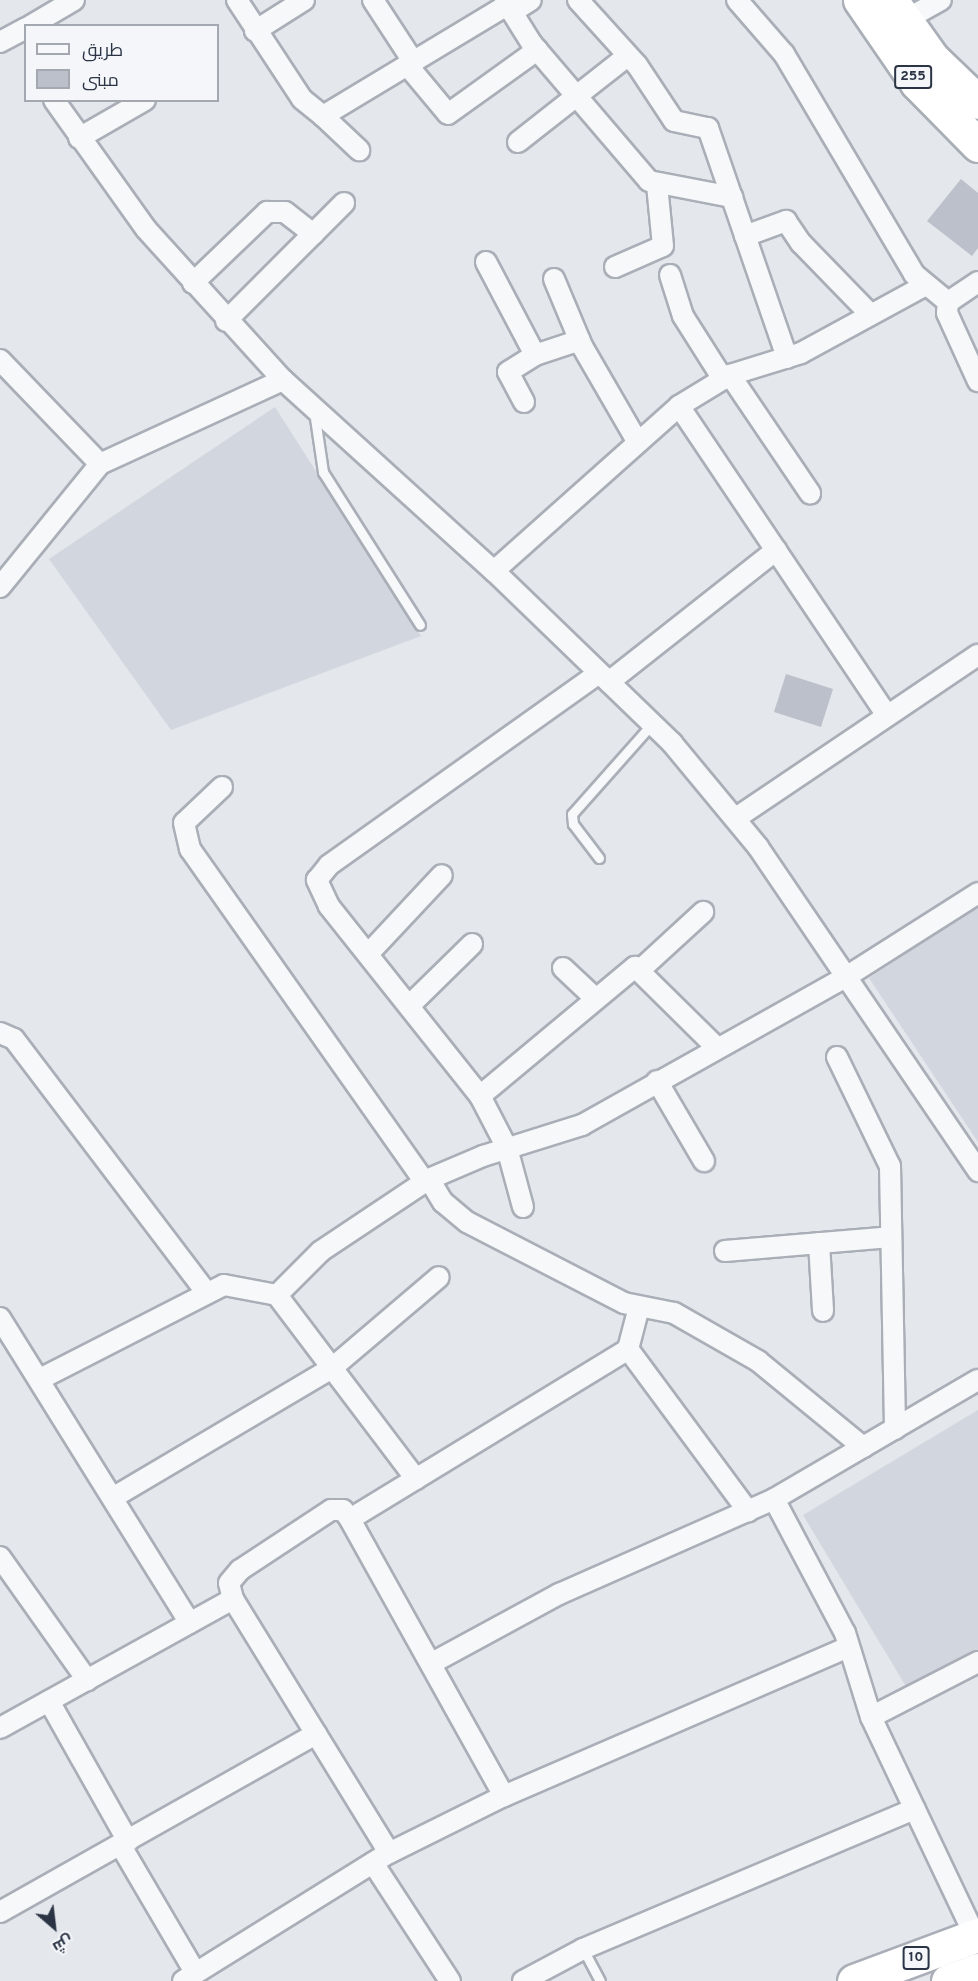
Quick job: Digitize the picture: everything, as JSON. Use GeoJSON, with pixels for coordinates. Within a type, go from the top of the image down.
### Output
{"type":"FeatureCollection","features":[{"type":"Feature","properties":{"kind":"highway","name":"255"},"geometry":{"type":"LineString","coordinates":[[861,0],[917,83],[978,145]]}},
{"type":"Feature","properties":{"kind":"highway","name":"255"},"geometry":{"type":"LineString","coordinates":[[898,10],[933,59],[978,102]]}},
{"type":"Feature","properties":{"kind":"highway","name":"10"},"geometry":{"type":"LineString","coordinates":[[854,1981],[976,1935]]}},
{"type":"Feature","properties":{"kind":"highway","name":"10"},"geometry":{"type":"LineString","coordinates":[[948,1981],[978,1970]]}},
{"type":"Feature","properties":{"kind":"street"},"geometry":{"type":"LineString","coordinates":[[29,24],[44,7],[74,0]]}},
{"type":"Feature","properties":{"kind":"street"},"geometry":{"type":"LineString","coordinates":[[237,0],[255,31],[302,99],[359,150]]}},
{"type":"Feature","properties":{"kind":"street"},"geometry":{"type":"LineString","coordinates":[[255,31],[304,0]]}},
{"type":"Feature","properties":{"kind":"street"},"geometry":{"type":"LineString","coordinates":[[373,0],[411,64],[448,114],[537,50]]}},
{"type":"Feature","properties":{"kind":"street"},"geometry":{"type":"LineString","coordinates":[[323,117],[508,5],[531,0]]}},
{"type":"Feature","properties":{"kind":"street"},"geometry":{"type":"LineString","coordinates":[[579,0],[674,121],[708,128],[787,358]]}},
{"type":"Feature","properties":{"kind":"street"},"geometry":{"type":"LineString","coordinates":[[736,0],[784,54],[924,286],[948,302]]}},
{"type":"Feature","properties":{"kind":"street"},"geometry":{"type":"LineString","coordinates":[[898,10],[941,0]]}},
{"type":"Feature","properties":{"kind":"street"},"geometry":{"type":"LineString","coordinates":[[508,5],[537,50],[657,185],[663,246],[615,267]]}},
{"type":"Feature","properties":{"kind":"street"},"geometry":{"type":"LineString","coordinates":[[518,142],[577,93],[626,57]]}},
{"type":"Feature","properties":{"kind":"street"},"geometry":{"type":"LineString","coordinates":[[55,102],[107,182],[226,321],[283,380],[494,571],[652,724],[736,818],[849,975],[978,1171]]}},
{"type":"Feature","properties":{"kind":"street"},"geometry":{"type":"LineString","coordinates":[[79,138],[142,102]]}},
{"type":"Feature","properties":{"kind":"street"},"geometry":{"type":"LineString","coordinates":[[657,185],[732,197]]}},
{"type":"Feature","properties":{"kind":"street"},"geometry":{"type":"LineString","coordinates":[[226,321],[344,203]]}},
{"type":"Feature","properties":{"kind":"street"},"geometry":{"type":"LineString","coordinates":[[192,283],[267,212],[285,212],[314,234]]}},
{"type":"Feature","properties":{"kind":"street"},"geometry":{"type":"LineString","coordinates":[[746,236],[786,220],[872,315]]}},
{"type":"Feature","properties":{"kind":"street"},"geometry":{"type":"LineString","coordinates":[[486,262],[535,355]]}},
{"type":"Feature","properties":{"kind":"street"},"geometry":{"type":"LineString","coordinates":[[670,275],[683,316],[810,493]]}},
{"type":"Feature","properties":{"kind":"street"},"geometry":{"type":"LineString","coordinates":[[554,279],[580,340],[637,441]]}},
{"type":"Feature","properties":{"kind":"street"},"geometry":{"type":"LineString","coordinates":[[948,302],[978,282]]}},
{"type":"Feature","properties":{"kind":"street"},"geometry":{"type":"LineString","coordinates":[[494,571],[637,441],[679,406],[726,377],[787,358],[924,286]]}},
{"type":"Feature","properties":{"kind":"street"},"geometry":{"type":"LineString","coordinates":[[948,302],[950,324],[978,381]]}},
{"type":"Feature","properties":{"kind":"street"},"geometry":{"type":"LineString","coordinates":[[524,402],[508,372],[535,355],[580,340]]}},
{"type":"Feature","properties":{"kind":"street"},"geometry":{"type":"LineString","coordinates":[[0,360],[100,464]]}},
{"type":"Feature","properties":{"kind":"street"},"geometry":{"type":"LineString","coordinates":[[0,587],[100,464],[283,380]]}},
{"type":"Feature","properties":{"kind":"street"},"geometry":{"type":"LineString","coordinates":[[679,406],[886,714]]}},
{"type":"Feature","properties":{"kind":"street"},"geometry":{"type":"LineString","coordinates":[[523,1207],[507,1148],[480,1096],[370,952],[319,891],[317,880],[329,866],[604,678],[776,550]]}},
{"type":"Feature","properties":{"kind":"street"},"geometry":{"type":"LineString","coordinates":[[736,818],[886,714],[978,655]]}},
{"type":"Feature","properties":{"kind":"street"},"geometry":{"type":"LineString","coordinates":[[222,788],[184,824],[190,849],[443,1202],[467,1222],[639,1307],[674,1313],[758,1361],[863,1447]]}},
{"type":"Feature","properties":{"kind":"street"},"geometry":{"type":"LineString","coordinates":[[370,952],[442,875]]}},
{"type":"Feature","properties":{"kind":"street"},"geometry":{"type":"LineString","coordinates":[[277,1295],[321,1251],[427,1181],[507,1148],[582,1125],[715,1046],[849,975],[978,893]]}},
{"type":"Feature","properties":{"kind":"street"},"geometry":{"type":"LineString","coordinates":[[640,970],[703,912]]}},
{"type":"Feature","properties":{"kind":"street"},"geometry":{"type":"LineString","coordinates":[[410,1005],[472,944]]}},
{"type":"Feature","properties":{"kind":"street"},"geometry":{"type":"LineString","coordinates":[[563,968],[596,998]]}},
{"type":"Feature","properties":{"kind":"street"},"geometry":{"type":"LineString","coordinates":[[480,1096],[628,969],[640,970],[715,1046]]}},
{"type":"Feature","properties":{"kind":"street"},"geometry":{"type":"LineString","coordinates":[[0,1033],[14,1039],[206,1292]]}},
{"type":"Feature","properties":{"kind":"street"},"geometry":{"type":"LineString","coordinates":[[837,1057],[890,1166],[895,1429]]}},
{"type":"Feature","properties":{"kind":"street"},"geometry":{"type":"LineString","coordinates":[[657,1081],[704,1161]]}},
{"type":"Feature","properties":{"kind":"street"},"geometry":{"type":"LineString","coordinates":[[725,1251],[890,1237]]}},
{"type":"Feature","properties":{"kind":"street"},"geometry":{"type":"LineString","coordinates":[[819,1243],[823,1311]]}},
{"type":"Feature","properties":{"kind":"street"},"geometry":{"type":"LineString","coordinates":[[114,1497],[332,1368],[439,1277]]}},
{"type":"Feature","properties":{"kind":"street"},"geometry":{"type":"LineString","coordinates":[[42,1378],[206,1292],[238,1283],[277,1295],[416,1479]]}},
{"type":"Feature","properties":{"kind":"street"},"geometry":{"type":"LineString","coordinates":[[350,1519],[628,1349],[639,1307]]}},
{"type":"Feature","properties":{"kind":"street"},"geometry":{"type":"LineString","coordinates":[[0,1318],[6,1342],[42,1378],[190,1623]]}},
{"type":"Feature","properties":{"kind":"street"},"geometry":{"type":"LineString","coordinates":[[628,1349],[747,1511]]}},
{"type":"Feature","properties":{"kind":"street"},"geometry":{"type":"LineString","coordinates":[[432,1663],[559,1594],[774,1499],[978,1380]]}},
{"type":"Feature","properties":{"kind":"street"},"geometry":{"type":"LineString","coordinates":[[774,1499],[848,1647],[871,1717],[976,1935]]}},
{"type":"Feature","properties":{"kind":"street"},"geometry":{"type":"LineString","coordinates":[[450,1981],[381,1858],[316,1734],[233,1599],[229,1583],[240,1570],[332,1510],[343,1510],[432,1663],[504,1796]]}},
{"type":"Feature","properties":{"kind":"street"},"geometry":{"type":"LineString","coordinates":[[2,1562],[87,1680]]}},
{"type":"Feature","properties":{"kind":"street"},"geometry":{"type":"LineString","coordinates":[[0,1728],[233,1599]]}},
{"type":"Feature","properties":{"kind":"street"},"geometry":{"type":"LineString","coordinates":[[49,1701],[125,1844],[189,1976],[381,1858],[504,1796],[848,1647]]}},
{"type":"Feature","properties":{"kind":"street"},"geometry":{"type":"LineString","coordinates":[[871,1717],[977,1665]]}},
{"type":"Feature","properties":{"kind":"street"},"geometry":{"type":"LineString","coordinates":[[0,1912],[125,1844],[316,1734]]}},
{"type":"Feature","properties":{"kind":"street"},"geometry":{"type":"LineString","coordinates":[[523,1981],[583,1949],[915,1809]]}},
{"type":"Feature","properties":{"kind":"lane"},"geometry":{"type":"LineString","coordinates":[[314,409],[323,472],[420,625]]}},
{"type":"Feature","properties":{"kind":"lane"},"geometry":{"type":"LineString","coordinates":[[599,858],[573,824],[572,814],[652,724]]}},
{"type":"Feature","properties":{"kind":"lane"},"geometry":{"type":"LineString","coordinates":[[583,1949],[600,1981]]}},
{"type":"Feature","properties":{"kind":"shaded area"},"geometry":{"type":"Polygon","coordinates":[[[275,407],[421,636],[171,730],[49,559],[275,407]]]}},
{"type":"Feature","properties":{"kind":"shaded area"},"geometry":{"type":"Polygon","coordinates":[[[978,906],[978,1142],[869,978],[978,906]]]}},
{"type":"Feature","properties":{"kind":"shaded area"},"geometry":{"type":"Polygon","coordinates":[[[978,1410],[978,1659],[913,1698],[803,1515],[978,1410]]]}},
{"type":"Feature","properties":{"kind":"building"},"geometry":{"type":"Polygon","coordinates":[[[961,179],[978,193],[978,248],[972,256],[927,221],[961,179]]]}},
{"type":"Feature","properties":{"kind":"building"},"geometry":{"type":"Polygon","coordinates":[[[786,674],[833,689],[821,727],[774,712],[786,674]]]}}]}
